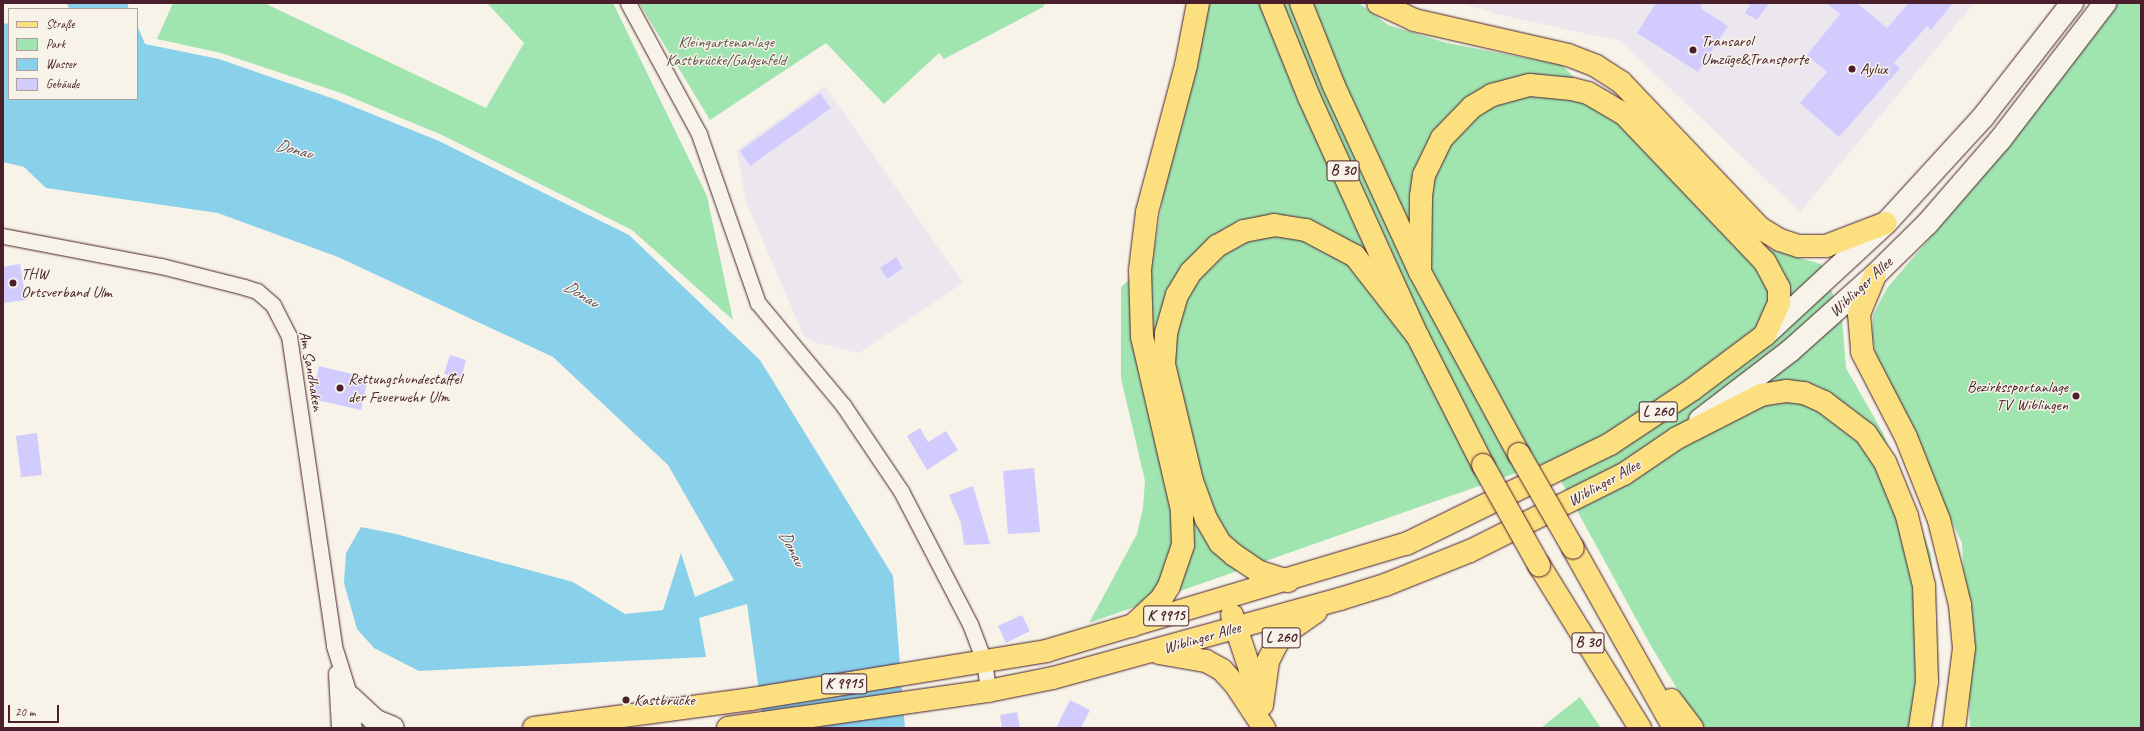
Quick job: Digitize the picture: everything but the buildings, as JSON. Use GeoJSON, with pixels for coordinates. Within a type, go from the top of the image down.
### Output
{"type":"FeatureCollection","features":[{"type":"Feature","properties":{"kind":"main road"},"geometry":{"type":"LineString","coordinates":[[1132,626],[1161,599],[1169,586],[1183,545],[1182,510],[1142,337],[1140,270],[1147,212],[1186,66],[1198,3]]}},
{"type":"Feature","properties":{"kind":"main road","name":"B 30"},"geometry":{"type":"LineString","coordinates":[[1271,3],[1309,97],[1418,338],[1483,465],[1539,565],[1638,726]]}},
{"type":"Feature","properties":{"kind":"main road","name":"B 30"},"geometry":{"type":"LineString","coordinates":[[1301,3],[1334,86],[1420,272],[1519,454],[1674,728]]}},
{"type":"Feature","properties":{"kind":"main road"},"geometry":{"type":"LineString","coordinates":[[1378,3],[1414,20],[1568,56],[1596,66],[1621,82],[1760,228],[1780,240],[1799,246],[1826,246],[1886,223]]}},
{"type":"Feature","properties":{"kind":"main road","name":"Wiblinger Allee"},"geometry":{"type":"LineString","coordinates":[[984,661],[1046,651],[1105,635],[1288,581],[1406,544],[1610,444],[1693,389],[1765,335],[1886,223],[1983,117],[2072,3]]}},
{"type":"Feature","properties":{"kind":"main road","name":"Wiblinger Allee"},"geometry":{"type":"LineString","coordinates":[[728,728],[988,691],[1053,678],[1152,652],[1340,599],[1385,585],[1476,548],[1624,474],[1677,438],[1790,351],[1875,275],[1928,223],[2000,140],[2105,3]]}},
{"type":"Feature","properties":{"kind":"main road"},"geometry":{"type":"LineString","coordinates":[[1420,272],[1421,196],[1424,175],[1442,138],[1472,107],[1492,95],[1530,85],[1572,89],[1588,93],[1624,114],[1765,262],[1775,277],[1779,296],[1775,315],[1765,335]]}},
{"type":"Feature","properties":{"kind":"main road"},"geometry":{"type":"LineString","coordinates":[[1288,581],[1258,571],[1234,555],[1220,543],[1206,519],[1192,481],[1164,364],[1166,333],[1177,295],[1191,272],[1216,246],[1244,232],[1274,225],[1306,230],[1355,256],[1418,338]]}},
{"type":"Feature","properties":{"kind":"main road"},"geometry":{"type":"LineString","coordinates":[[1875,275],[1859,314],[1862,352],[1906,437],[1939,520],[1960,605],[1964,648],[1954,728]]}},
{"type":"Feature","properties":{"kind":"main road"},"geometry":{"type":"LineString","coordinates":[[1677,438],[1762,395],[1787,391],[1804,394],[1824,402],[1866,434],[1885,462],[1907,516],[1924,586],[1927,682],[1920,728]]}},
{"type":"Feature","properties":{"kind":"main road"},"geometry":{"type":"LineString","coordinates":[[1227,599],[1262,704]]}},
{"type":"Feature","properties":{"kind":"main road","name":"L 260"},"geometry":{"type":"LineString","coordinates":[[1269,728],[1262,704],[1268,661],[1277,643],[1304,618],[1340,599]]}},
{"type":"Feature","properties":{"kind":"main road"},"geometry":{"type":"LineString","coordinates":[[1152,652],[1206,661],[1222,670],[1235,684],[1264,728]]}},
{"type":"Feature","properties":{"kind":"main road","name":"K 9915"},"geometry":{"type":"LineString","coordinates":[[534,728],[751,699],[984,661]]}},
{"type":"Feature","properties":{"kind":"main road"},"geometry":{"type":"LineString","coordinates":[[1641,672],[1676,705],[1692,728]]}},
{"type":"Feature","properties":{"kind":"main road"},"geometry":{"type":"LineString","coordinates":[[350,698],[376,721],[393,728]]}},
{"type":"Feature","properties":{"kind":"street"},"geometry":{"type":"LineString","coordinates":[[628,3],[699,134],[758,303],[833,393],[901,491],[970,624],[984,661],[988,691]]}},
{"type":"Feature","properties":{"kind":"street","name":"Am Sandhaken"},"geometry":{"type":"LineString","coordinates":[[3,236],[161,266],[244,287],[257,292],[273,305],[289,336],[336,652],[339,728]]}},
{"type":"Feature","properties":{"kind":"street","name":"Am Sandhaken"},"geometry":{"type":"LineString","coordinates":[[336,652],[350,698],[354,728]]}},
{"type":"Feature","properties":{"kind":"shaded area"},"geometry":{"type":"Polygon","coordinates":[[[1462,3],[1974,3],[1800,212],[1620,41],[1497,14],[1462,3]]]}},
{"type":"Feature","properties":{"kind":"shaded area"},"geometry":{"type":"Polygon","coordinates":[[[825,86],[963,283],[859,353],[813,342],[804,336],[746,202],[737,150],[825,86]]]}},
{"type":"Feature","properties":{"kind":"green space"},"geometry":{"type":"Polygon","coordinates":[[[173,3],[264,3],[486,108],[524,43],[487,3],[613,3],[707,196],[733,320],[632,230],[442,135],[341,93],[221,53],[157,39],[173,3]]]}},
{"type":"Feature","properties":{"kind":"green space","name":"Kleingartenanlage Kastbrücke/Galgenfeld"},"geometry":{"type":"Polygon","coordinates":[[[639,3],[1045,3],[1043,7],[944,59],[939,53],[884,104],[826,43],[710,120],[639,3]]]}},
{"type":"Feature","properties":{"kind":"green space"},"geometry":{"type":"Polygon","coordinates":[[[1206,3],[1359,3],[1388,25],[1447,43],[1562,65],[1725,236],[1821,264],[1842,318],[1846,368],[1883,433],[1931,554],[1939,677],[1931,728],[1701,728],[1651,646],[1550,461],[1089,623],[1137,534],[1143,508],[1145,481],[1121,378],[1121,287],[1153,258],[1167,171],[1206,3]]]}},
{"type":"Feature","properties":{"kind":"green space"},"geometry":{"type":"Polygon","coordinates":[[[2118,3],[2141,3],[2141,728],[1970,728],[1962,543],[1879,371],[1872,336],[1873,315],[1887,288],[2011,143],[2118,3]]]}},
{"type":"Feature","properties":{"kind":"green space"},"geometry":{"type":"Polygon","coordinates":[[[1580,697],[1601,728],[1541,728],[1580,697]]]}},
{"type":"Feature","properties":{"kind":"water"},"geometry":{"type":"Polygon","coordinates":[[[67,3],[127,3],[129,8],[69,8],[67,3]]]}},
{"type":"Feature","properties":{"kind":"water","name":"Donau"},"geometry":{"type":"Polygon","coordinates":[[[3,23],[8,24],[8,100],[138,100],[138,27],[145,44],[219,59],[337,100],[439,141],[629,235],[760,360],[893,576],[905,728],[764,728],[747,604],[699,618],[706,657],[419,671],[374,648],[357,629],[344,583],[346,553],[361,527],[396,534],[573,582],[625,614],[663,610],[681,553],[695,597],[734,580],[668,465],[553,357],[338,257],[218,213],[46,188],[24,167],[3,162],[3,23]]]}},
{"type":"Feature","properties":{"kind":"place","name":"Transarol Umzüge&Transporte"},"geometry":{"type":"Point","coordinates":[1693,50]}},
{"type":"Feature","properties":{"kind":"place","name":"Aylux"},"geometry":{"type":"Point","coordinates":[1852,69]}},
{"type":"Feature","properties":{"kind":"place","name":"THW Ortsverband Ulm"},"geometry":{"type":"Point","coordinates":[13,283]}},
{"type":"Feature","properties":{"kind":"place","name":"Rettungshundestaffel der Feuerwehr Ulm"},"geometry":{"type":"Point","coordinates":[340,388]}},
{"type":"Feature","properties":{"kind":"place","name":"Bezirkssportanlage TV Wiblingen"},"geometry":{"type":"Point","coordinates":[2076,396]}},
{"type":"Feature","properties":{"kind":"place","name":"Kastbrücke"},"geometry":{"type":"Point","coordinates":[626,700]}}]}
